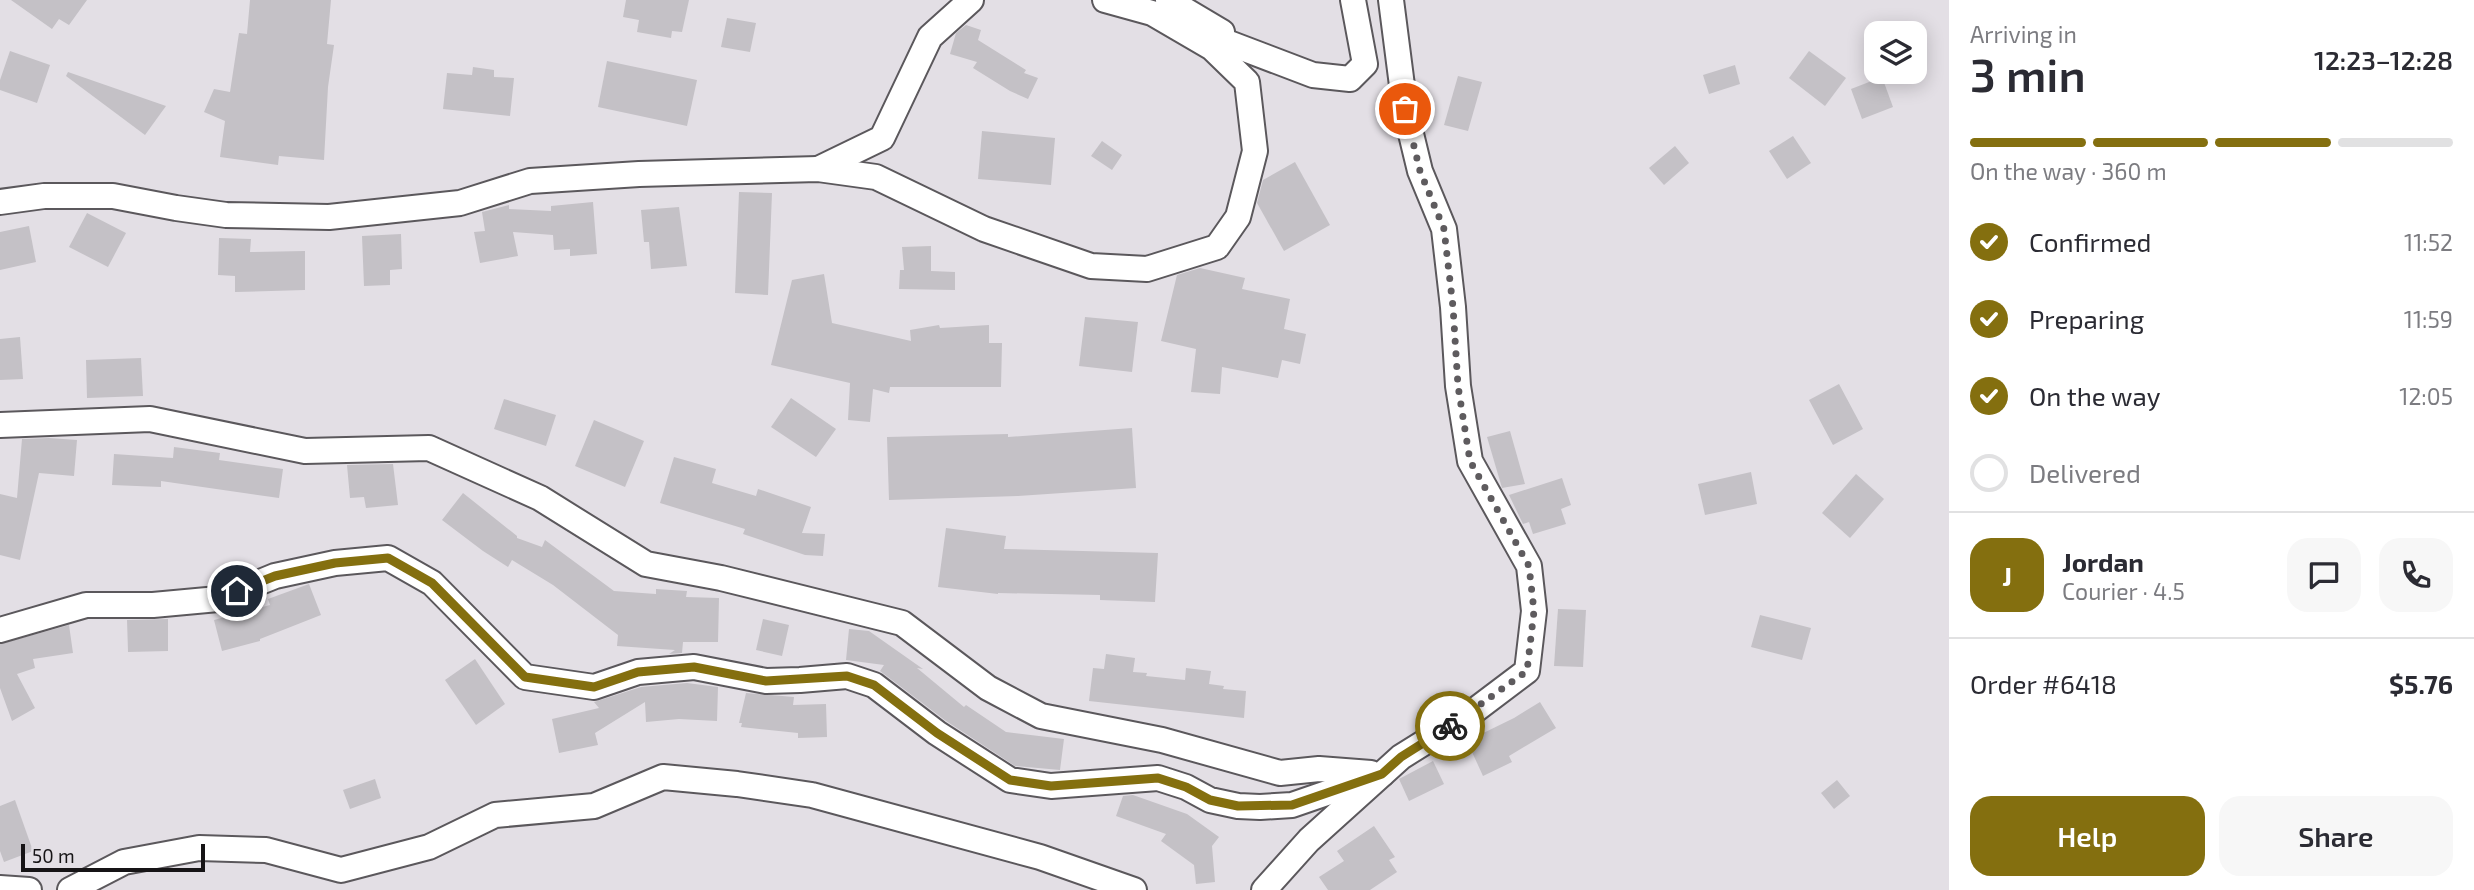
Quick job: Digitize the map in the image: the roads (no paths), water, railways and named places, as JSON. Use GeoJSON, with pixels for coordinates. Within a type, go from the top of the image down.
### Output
{"type":"FeatureCollection","features":[{"type":"Feature","properties":{"kind":"street"},"geometry":{"type":"LineString","coordinates":[[818,169],[882,138],[930,37],[971,0]]}},
{"type":"Feature","properties":{"kind":"street"},"geometry":{"type":"LineString","coordinates":[[1105,0],[1160,7],[1258,54],[1313,75],[1350,79],[1365,64],[1353,0]]}},
{"type":"Feature","properties":{"kind":"street"},"geometry":{"type":"LineString","coordinates":[[1264,890],[1309,840],[1401,757],[1470,713],[1527,671],[1534,611],[1529,566],[1470,461],[1458,386],[1444,229],[1420,171],[1405,109],[1391,0]]}},
{"type":"Feature","properties":{"kind":"street"},"geometry":{"type":"LineString","coordinates":[[0,202],[44,196],[113,196],[226,215],[329,217],[460,203],[530,181],[639,174],[818,169],[876,177],[984,229],[1091,266],[1147,269],[1217,247],[1238,217],[1255,151],[1247,82],[1212,48],[1160,7]]}},
{"type":"Feature","properties":{"kind":"street"},"geometry":{"type":"LineString","coordinates":[[0,425],[150,419],[305,451],[429,448],[540,498],[646,564],[721,578],[902,623],[988,688],[1041,716],[1162,740],[1280,773],[1319,769],[1382,774]]}},
{"type":"Feature","properties":{"kind":"street"},"geometry":{"type":"LineString","coordinates":[[0,630],[86,605],[153,605],[218,599],[275,576],[335,563],[388,558],[432,583],[525,677],[594,687],[638,672],[694,667],[766,681],[847,676],[874,685],[937,733],[1010,780],[1051,786],[1158,778],[1186,787],[1210,800],[1260,807],[1292,805],[1382,774]]}},
{"type":"Feature","properties":{"kind":"street"},"geometry":{"type":"LineString","coordinates":[[70,890],[124,862],[199,848],[266,850],[341,870],[429,847],[495,815],[594,806],[663,776],[812,795],[1040,857],[1134,890]]}},
{"type":"Feature","properties":{"kind":"street"},"geometry":{"type":"LineString","coordinates":[[0,888],[29,890]]}}]}
